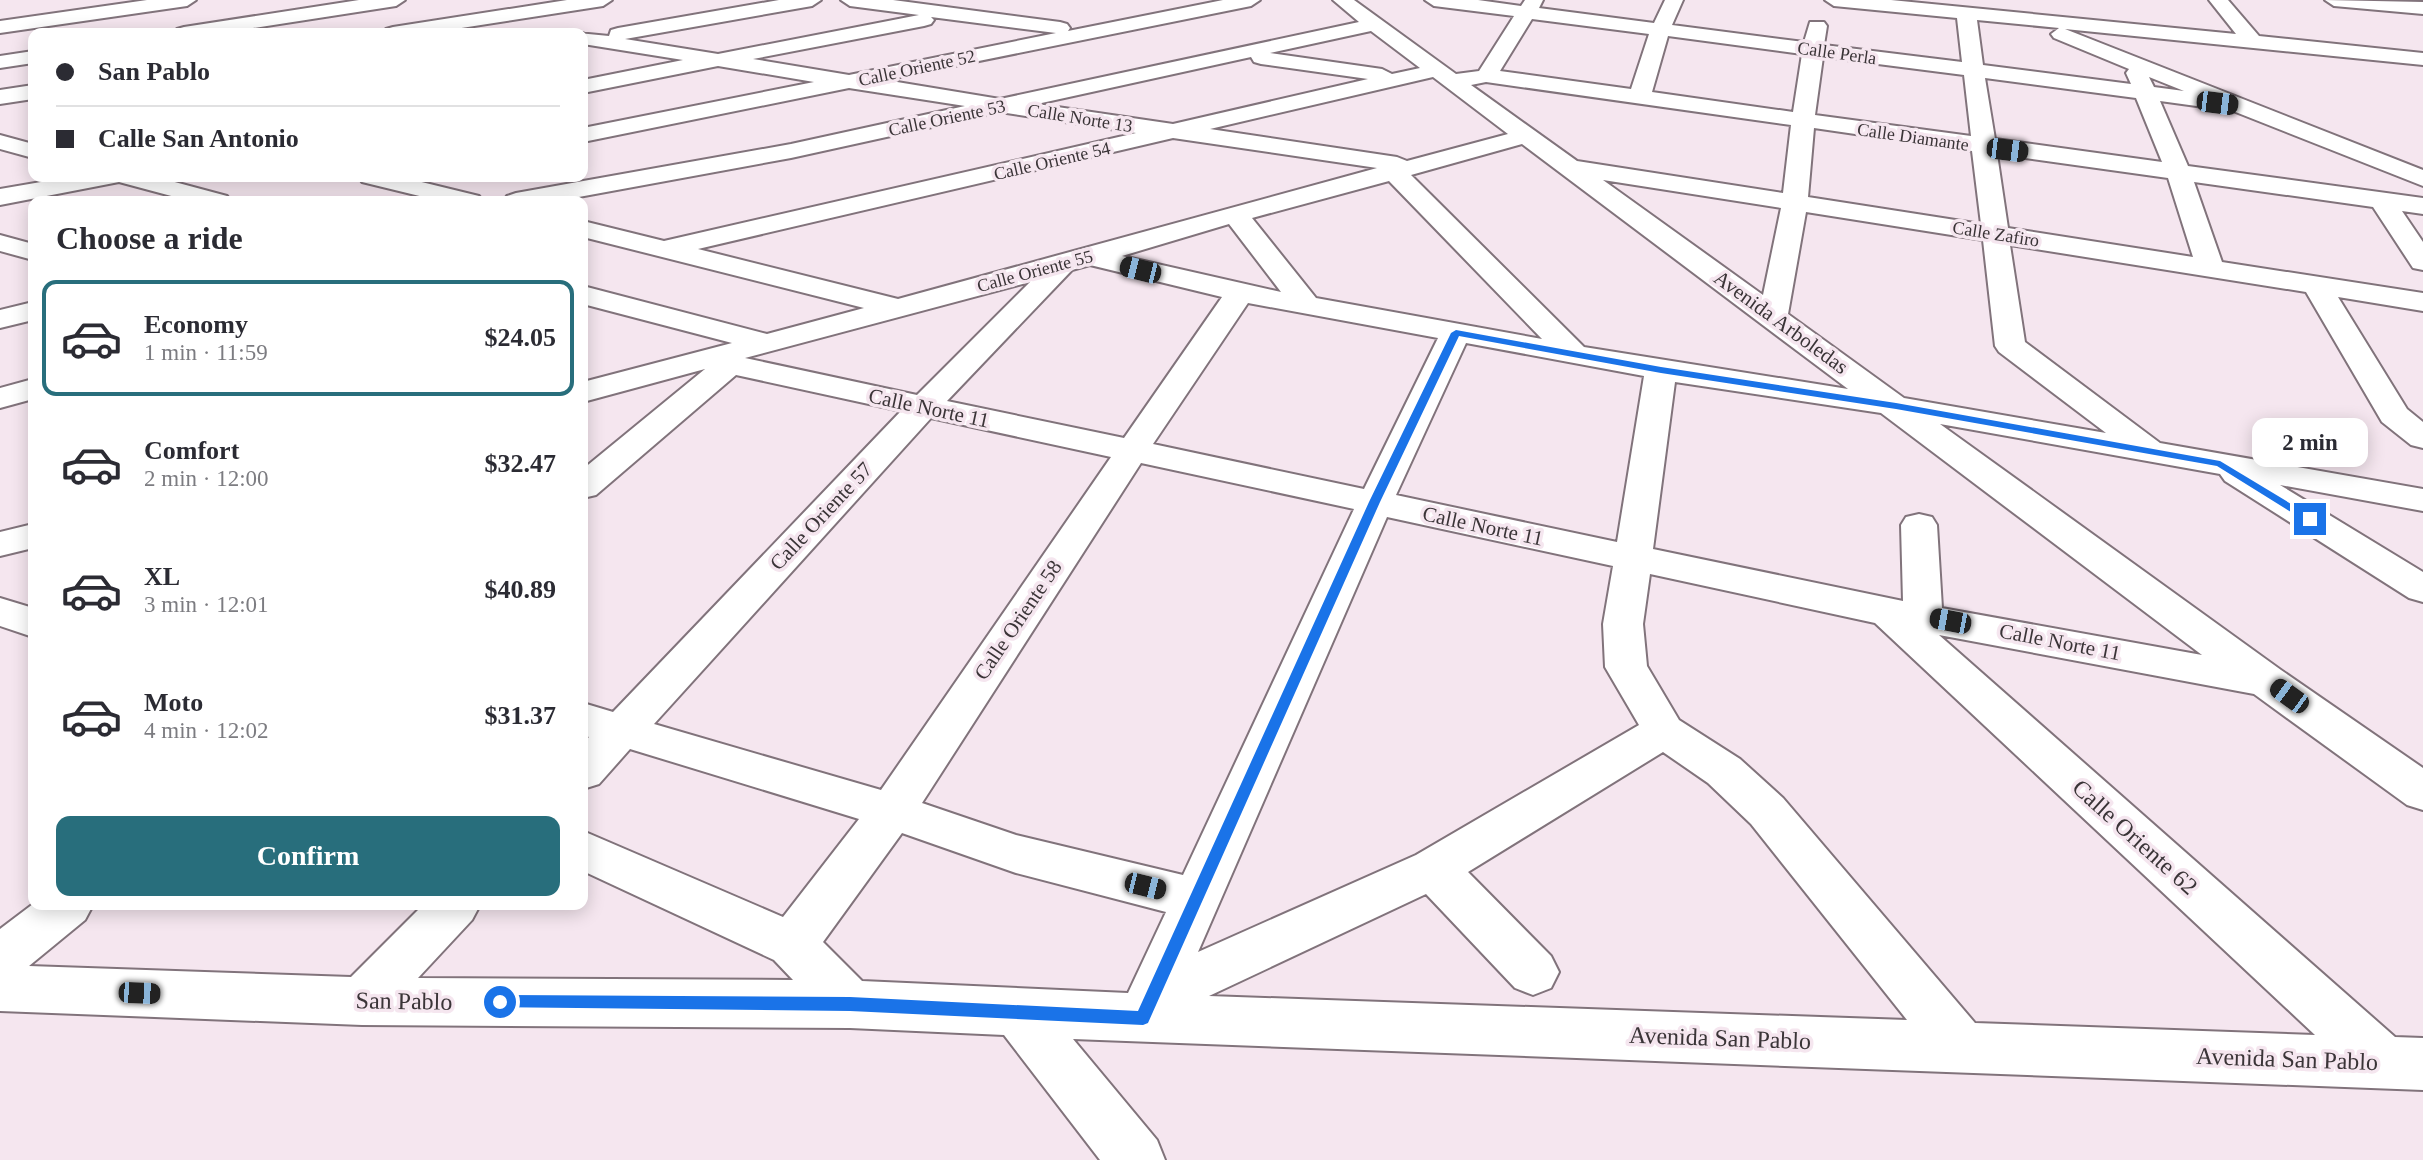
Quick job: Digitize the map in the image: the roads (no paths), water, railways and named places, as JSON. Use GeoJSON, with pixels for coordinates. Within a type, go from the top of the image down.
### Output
{"type":"FeatureCollection","features":[{"type":"Feature","properties":{"kind":"street"},"geometry":{"type":"LineString","coordinates":[[0,27],[187,0]]}},
{"type":"Feature","properties":{"kind":"street"},"geometry":{"type":"LineString","coordinates":[[425,28],[603,0]]}},
{"type":"Feature","properties":{"kind":"street"},"geometry":{"type":"LineString","coordinates":[[588,38],[812,0]]}},
{"type":"Feature","properties":{"kind":"street"},"geometry":{"type":"LineString","coordinates":[[850,0],[1142,40]]}},
{"type":"Feature","properties":{"kind":"street","name":"Calle Oriente 52"},"geometry":{"type":"LineString","coordinates":[[588,134],[1251,0]]}},
{"type":"Feature","properties":{"kind":"street","name":"Avenida Arboledas"},"geometry":{"type":"LineString","coordinates":[[1342,0],[2266,681],[2423,792]]}},
{"type":"Feature","properties":{"kind":"street","name":"Calle Perla"},"geometry":{"type":"LineString","coordinates":[[1434,0],[1530,6],[1660,30],[2240,106]]}},
{"type":"Feature","properties":{"kind":"street"},"geometry":{"type":"LineString","coordinates":[[1639,98],[1660,30],[1674,0]]}},
{"type":"Feature","properties":{"kind":"street"},"geometry":{"type":"LineString","coordinates":[[1773,317],[1795,201],[1803,121],[1821,0]]}},
{"type":"Feature","properties":{"kind":"street"},"geometry":{"type":"LineString","coordinates":[[1835,0],[1970,7],[2021,18],[2423,59]]}},
{"type":"Feature","properties":{"kind":"street"},"geometry":{"type":"LineString","coordinates":[[2218,0],[2252,40]]}},
{"type":"Feature","properties":{"kind":"street"},"geometry":{"type":"LineString","coordinates":[[2334,0],[2423,8]]}},
{"type":"Feature","properties":{"kind":"street"},"geometry":{"type":"LineString","coordinates":[[2354,1],[2380,26]]}},
{"type":"Feature","properties":{"kind":"street"},"geometry":{"type":"LineString","coordinates":[[588,85],[1018,2]]}},
{"type":"Feature","properties":{"kind":"street"},"geometry":{"type":"LineString","coordinates":[[220,28],[398,3],[534,28]]}},
{"type":"Feature","properties":{"kind":"street"},"geometry":{"type":"LineString","coordinates":[[1486,76],[1530,6]]}},
{"type":"Feature","properties":{"kind":"street"},"geometry":{"type":"LineString","coordinates":[[1970,7],[1972,71],[1997,234],[2010,346],[2152,452]]}},
{"type":"Feature","properties":{"kind":"street"},"geometry":{"type":"LineString","coordinates":[[2021,18],[2423,178]]}},
{"type":"Feature","properties":{"kind":"street","name":"Calle Oriente 53"},"geometry":{"type":"LineString","coordinates":[[544,196],[791,151],[1375,24]]}},
{"type":"Feature","properties":{"kind":"street","name":"Calle Norte 13"},"geometry":{"type":"LineString","coordinates":[[588,39],[1403,168]]}},
{"type":"Feature","properties":{"kind":"street"},"geometry":{"type":"LineString","coordinates":[[1181,46],[1405,78]]}},
{"type":"Feature","properties":{"kind":"street"},"geometry":{"type":"LineString","coordinates":[[0,62],[28,58]]}},
{"type":"Feature","properties":{"kind":"street"},"geometry":{"type":"LineString","coordinates":[[2133,63],[2179,173],[2210,268]]}},
{"type":"Feature","properties":{"kind":"street","name":"Calle Oriente 54"},"geometry":{"type":"LineString","coordinates":[[665,249],[1405,78],[1486,76]]}},
{"type":"Feature","properties":{"kind":"street","name":"Calle Diamante"},"geometry":{"type":"LineString","coordinates":[[1486,76],[2423,206]]}},
{"type":"Feature","properties":{"kind":"street"},"geometry":{"type":"LineString","coordinates":[[0,97],[28,93]]}},
{"type":"Feature","properties":{"kind":"street","name":"Calle Oriente 55"},"geometry":{"type":"LineString","coordinates":[[588,391],[716,362],[765,342],[1077,261],[1235,214],[1527,136]]}},
{"type":"Feature","properties":{"kind":"street"},"geometry":{"type":"LineString","coordinates":[[0,142],[28,137]]}},
{"type":"Feature","properties":{"kind":"street"},"geometry":{"type":"LineString","coordinates":[[0,142],[28,150]]}},
{"type":"Feature","properties":{"kind":"street","name":"Calle Zafiro"},"geometry":{"type":"LineString","coordinates":[[1569,167],[2423,302]]}},
{"type":"Feature","properties":{"kind":"street"},"geometry":{"type":"LineString","coordinates":[[1403,168],[1574,354]]}},
{"type":"Feature","properties":{"kind":"street"},"geometry":{"type":"LineString","coordinates":[[0,197],[82,182]]}},
{"type":"Feature","properties":{"kind":"street"},"geometry":{"type":"LineString","coordinates":[[147,182],[199,196]]}},
{"type":"Feature","properties":{"kind":"street"},"geometry":{"type":"LineString","coordinates":[[392,182],[449,196]]}},
{"type":"Feature","properties":{"kind":"street"},"geometry":{"type":"LineString","coordinates":[[2382,201],[2423,262]]}},
{"type":"Feature","properties":{"kind":"street"},"geometry":{"type":"LineString","coordinates":[[1235,214],[1306,306]]}},
{"type":"Feature","properties":{"kind":"street"},"geometry":{"type":"LineString","coordinates":[[588,230],[897,307]]}},
{"type":"Feature","properties":{"kind":"street"},"geometry":{"type":"LineString","coordinates":[[1077,261],[1306,306],[1661,370],[1896,406],[2423,500]]}},
{"type":"Feature","properties":{"kind":"street","name":"Calle Oriente 57"},"geometry":{"type":"LineString","coordinates":[[588,760],[603,725],[923,407],[1077,261]]}},
{"type":"Feature","properties":{"kind":"street"},"geometry":{"type":"LineString","coordinates":[[2317,286],[2394,415],[2423,438]]}},
{"type":"Feature","properties":{"kind":"street","name":"Calle Oriente 58"},"geometry":{"type":"LineString","coordinates":[[792,944],[892,811],[1240,293]]}},
{"type":"Feature","properties":{"kind":"street"},"geometry":{"type":"LineString","coordinates":[[588,296],[765,342]]}},
{"type":"Feature","properties":{"kind":"street"},"geometry":{"type":"LineString","coordinates":[[0,319],[28,312]]}},
{"type":"Feature","properties":{"kind":"street"},"geometry":{"type":"LineString","coordinates":[[1148,1007],[1375,502],[1456,333]]}},
{"type":"Feature","properties":{"kind":"street"},"geometry":{"type":"LineString","coordinates":[[588,482],[716,362]]}},
{"type":"Feature","properties":{"kind":"street","name":"Calle Norte 11"},"geometry":{"type":"LineString","coordinates":[[716,362],[1633,558],[1906,614],[2266,681]]}},
{"type":"Feature","properties":{"kind":"street"},"geometry":{"type":"LineString","coordinates":[[1661,370],[1622,624],[1626,667],[1664,731],[1724,771],[1767,811],[1961,1046]]}},
{"type":"Feature","properties":{"kind":"street"},"geometry":{"type":"LineString","coordinates":[[0,398],[28,390]]}},
{"type":"Feature","properties":{"kind":"street"},"geometry":{"type":"LineString","coordinates":[[2220,464],[2423,589]]}},
{"type":"Feature","properties":{"kind":"street"},"geometry":{"type":"LineString","coordinates":[[1906,614],[1919,525]]}},
{"type":"Feature","properties":{"kind":"street"},"geometry":{"type":"LineString","coordinates":[[0,611],[28,621]]}},
{"type":"Feature","properties":{"kind":"street","name":"Calle Oriente 62"},"geometry":{"type":"LineString","coordinates":[[1906,614],[2403,1063]]}},
{"type":"Feature","properties":{"kind":"street"},"geometry":{"type":"LineString","coordinates":[[603,725],[892,811],[1016,854],[1197,899]]}},
{"type":"Feature","properties":{"kind":"street"},"geometry":{"type":"LineString","coordinates":[[1148,1007],[1433,869],[1664,731]]}},
{"type":"Feature","properties":{"kind":"street"},"geometry":{"type":"LineString","coordinates":[[588,852],[792,944],[850,1004]]}},
{"type":"Feature","properties":{"kind":"street"},"geometry":{"type":"LineString","coordinates":[[1433,869],[1533,972]]}},
{"type":"Feature","properties":{"kind":"street"},"geometry":{"type":"LineString","coordinates":[[0,959],[62,910]]}},
{"type":"Feature","properties":{"kind":"street"},"geometry":{"type":"LineString","coordinates":[[362,1001],[450,910]]}},
{"type":"Feature","properties":{"kind":"street","name":"San Pablo"},"geometry":{"type":"LineString","coordinates":[[0,988],[362,1001],[850,1004],[1018,1012]]}},
{"type":"Feature","properties":{"kind":"street","name":"Avenida San Pablo"},"geometry":{"type":"LineString","coordinates":[[1018,1012],[1148,1007],[1961,1046],[2403,1063]]}},
{"type":"Feature","properties":{"kind":"street"},"geometry":{"type":"LineString","coordinates":[[1018,1012],[1136,1160]]}}]}
